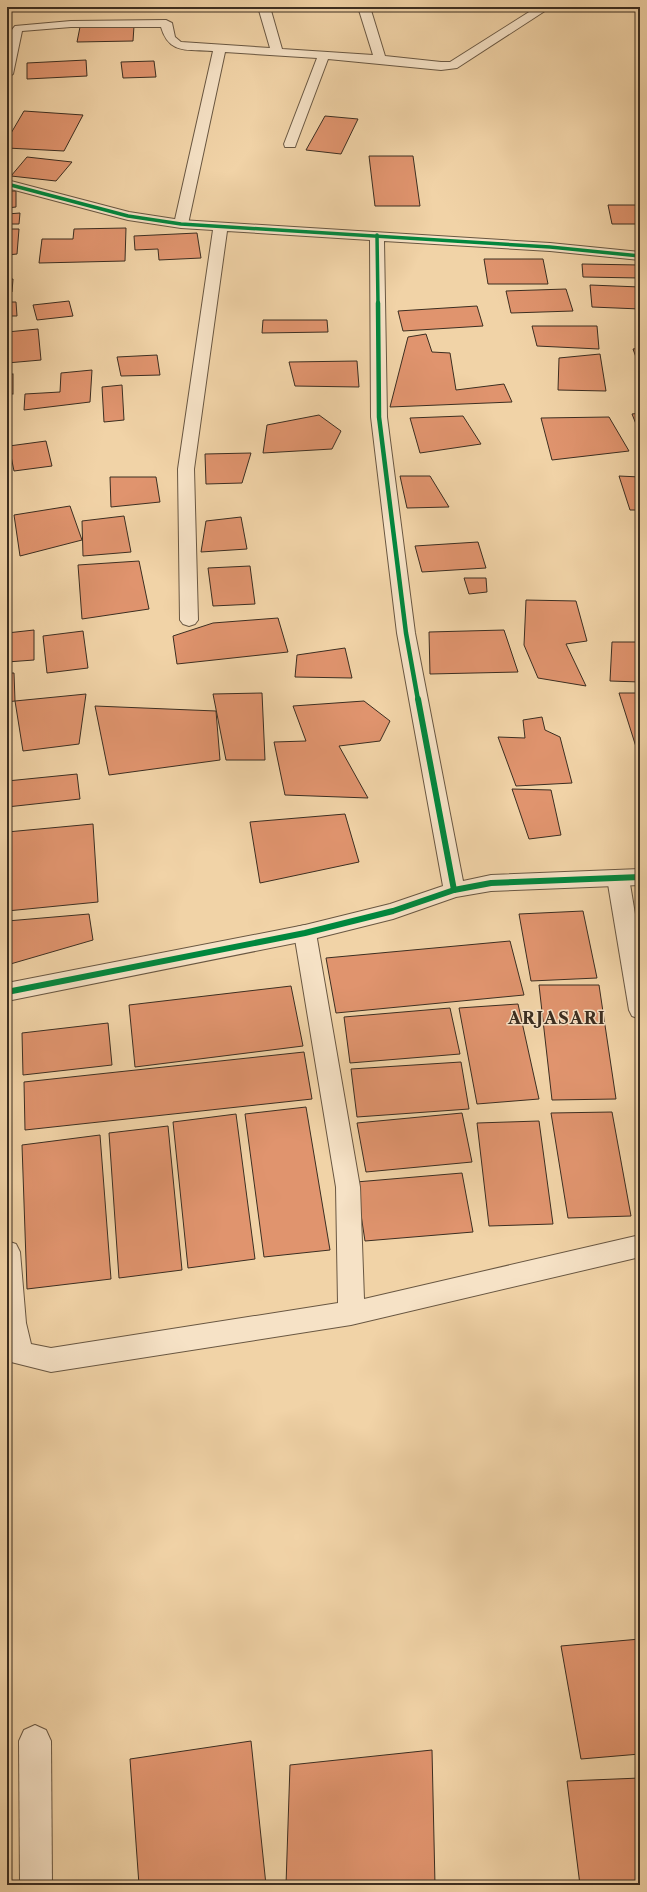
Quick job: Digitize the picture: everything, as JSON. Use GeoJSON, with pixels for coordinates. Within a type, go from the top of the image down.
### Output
{"type":"FeatureCollection","features":[{"type":"Feature","properties":{"kind":"street"},"geometry":{"type":"LineString","coordinates":[[264,7],[277,52]]}},
{"type":"Feature","properties":{"kind":"street"},"geometry":{"type":"LineString","coordinates":[[364,7],[380,59]]}},
{"type":"Feature","properties":{"kind":"street"},"geometry":{"type":"LineString","coordinates":[[7,74],[18,28],[70,18],[164,18],[170,38],[178,45],[380,59],[441,66],[453,65],[545,7]]}},
{"type":"Feature","properties":{"kind":"street"},"geometry":{"type":"LineString","coordinates":[[181,224],[220,48]]}},
{"type":"Feature","properties":{"kind":"street"},"geometry":{"type":"LineString","coordinates":[[290,144],[324,55]]}},
{"type":"Feature","properties":{"kind":"street"},"geometry":{"type":"LineString","coordinates":[[7,184],[128,216],[181,224],[550,247],[640,256]]}},
{"type":"Feature","properties":{"kind":"street"},"geometry":{"type":"LineString","coordinates":[[189,620],[186,469],[221,226]]}},
{"type":"Feature","properties":{"kind":"street"},"geometry":{"type":"LineString","coordinates":[[376,235],[380,425],[406,633],[454,890]]}},
{"type":"Feature","properties":{"kind":"street"},"geometry":{"type":"LineString","coordinates":[[7,992],[305,933],[393,911],[454,890],[492,883],[640,877]]}},
{"type":"Feature","properties":{"kind":"street"},"geometry":{"type":"LineString","coordinates":[[618,878],[640,1010]]}},
{"type":"Feature","properties":{"kind":"street"},"geometry":{"type":"LineString","coordinates":[[305,933],[348,1187],[351,1313]]}},
{"type":"Feature","properties":{"kind":"street"},"geometry":{"type":"LineString","coordinates":[[7,1252],[13,1323],[20,1354],[51,1360],[351,1313],[640,1246]]}},
{"type":"Feature","properties":{"kind":"street"},"geometry":{"type":"LineString","coordinates":[[34,1741],[36,1885]]}},
{"type":"Feature","properties":{"kind":"building"},"geometry":{"type":"Polygon","coordinates":[[[134,26],[133,41],[77,42],[80,27],[134,26]]]}},
{"type":"Feature","properties":{"kind":"building"},"geometry":{"type":"Polygon","coordinates":[[[86,60],[87,76],[27,79],[27,63],[86,60]]]}},
{"type":"Feature","properties":{"kind":"building"},"geometry":{"type":"Polygon","coordinates":[[[154,61],[156,77],[123,78],[121,62],[154,61]]]}},
{"type":"Feature","properties":{"kind":"building"},"geometry":{"type":"Polygon","coordinates":[[[24,111],[83,115],[64,151],[7,148],[7,140],[24,111]]]}},
{"type":"Feature","properties":{"kind":"building"},"geometry":{"type":"Polygon","coordinates":[[[325,116],[358,119],[341,154],[306,150],[325,116]]]}},
{"type":"Feature","properties":{"kind":"building"},"geometry":{"type":"Polygon","coordinates":[[[369,156],[413,156],[420,206],[375,206],[369,156]]]}},
{"type":"Feature","properties":{"kind":"building"},"geometry":{"type":"Polygon","coordinates":[[[27,157],[72,162],[56,181],[11,176],[27,157]]]}},
{"type":"Feature","properties":{"kind":"building"},"geometry":{"type":"Polygon","coordinates":[[[7,191],[16,191],[16,207],[7,208],[7,191]]]}},
{"type":"Feature","properties":{"kind":"building"},"geometry":{"type":"Polygon","coordinates":[[[608,205],[640,205],[640,224],[612,224],[608,205]]]}},
{"type":"Feature","properties":{"kind":"building"},"geometry":{"type":"Polygon","coordinates":[[[20,213],[19,224],[7,224],[7,214],[20,213]]]}},
{"type":"Feature","properties":{"kind":"building"},"geometry":{"type":"Polygon","coordinates":[[[126,228],[125,261],[39,263],[42,239],[73,239],[74,229],[126,228]]]}},
{"type":"Feature","properties":{"kind":"building"},"geometry":{"type":"Polygon","coordinates":[[[7,229],[19,229],[17,254],[7,255],[7,229]]]}},
{"type":"Feature","properties":{"kind":"building"},"geometry":{"type":"Polygon","coordinates":[[[197,233],[201,258],[159,260],[158,249],[135,250],[134,236],[197,233]]]}},
{"type":"Feature","properties":{"kind":"building"},"geometry":{"type":"Polygon","coordinates":[[[484,259],[543,259],[548,284],[488,284],[484,259]]]}},
{"type":"Feature","properties":{"kind":"building"},"geometry":{"type":"Polygon","coordinates":[[[582,264],[639,265],[640,278],[583,277],[582,264]]]}},
{"type":"Feature","properties":{"kind":"building"},"geometry":{"type":"Polygon","coordinates":[[[7,279],[13,279],[12,292],[7,292],[7,279]]]}},
{"type":"Feature","properties":{"kind":"building"},"geometry":{"type":"Polygon","coordinates":[[[590,285],[640,287],[640,309],[592,307],[590,285]]]}},
{"type":"Feature","properties":{"kind":"building"},"geometry":{"type":"Polygon","coordinates":[[[566,289],[573,311],[511,313],[506,291],[566,289]]]}},
{"type":"Feature","properties":{"kind":"building"},"geometry":{"type":"Polygon","coordinates":[[[69,301],[73,316],[37,320],[33,305],[69,301]]]}},
{"type":"Feature","properties":{"kind":"building"},"geometry":{"type":"Polygon","coordinates":[[[7,302],[16,302],[17,316],[7,316],[7,302]]]}},
{"type":"Feature","properties":{"kind":"building"},"geometry":{"type":"Polygon","coordinates":[[[477,306],[483,326],[403,331],[398,311],[477,306]]]}},
{"type":"Feature","properties":{"kind":"building"},"geometry":{"type":"Polygon","coordinates":[[[263,320],[327,320],[328,332],[262,333],[263,320]]]}},
{"type":"Feature","properties":{"kind":"building"},"geometry":{"type":"Polygon","coordinates":[[[532,326],[597,326],[599,349],[537,346],[532,326]]]}},
{"type":"Feature","properties":{"kind":"building"},"geometry":{"type":"Polygon","coordinates":[[[38,329],[41,360],[7,363],[7,332],[38,329]]]}},
{"type":"Feature","properties":{"kind":"building"},"geometry":{"type":"Polygon","coordinates":[[[426,334],[432,352],[450,353],[456,390],[504,384],[512,402],[390,407],[408,337],[426,334]]]}},
{"type":"Feature","properties":{"kind":"building"},"geometry":{"type":"Polygon","coordinates":[[[640,348],[640,368],[633,349],[640,348]]]}},
{"type":"Feature","properties":{"kind":"building"},"geometry":{"type":"Polygon","coordinates":[[[600,354],[606,391],[558,390],[559,358],[600,354]]]}},
{"type":"Feature","properties":{"kind":"building"},"geometry":{"type":"Polygon","coordinates":[[[157,355],[160,375],[121,376],[117,357],[157,355]]]}},
{"type":"Feature","properties":{"kind":"building"},"geometry":{"type":"Polygon","coordinates":[[[357,361],[359,387],[295,386],[289,362],[357,361]]]}},
{"type":"Feature","properties":{"kind":"building"},"geometry":{"type":"Polygon","coordinates":[[[92,370],[90,402],[24,410],[25,394],[60,392],[61,373],[92,370]]]}},
{"type":"Feature","properties":{"kind":"building"},"geometry":{"type":"Polygon","coordinates":[[[7,374],[13,374],[13,394],[7,394],[7,374]]]}},
{"type":"Feature","properties":{"kind":"building"},"geometry":{"type":"Polygon","coordinates":[[[122,385],[124,420],[104,422],[102,387],[122,385]]]}},
{"type":"Feature","properties":{"kind":"building"},"geometry":{"type":"Polygon","coordinates":[[[640,413],[640,434],[632,414],[640,413]]]}},
{"type":"Feature","properties":{"kind":"building"},"geometry":{"type":"Polygon","coordinates":[[[319,415],[341,431],[332,449],[263,453],[267,425],[319,415]]]}},
{"type":"Feature","properties":{"kind":"building"},"geometry":{"type":"Polygon","coordinates":[[[463,416],[481,444],[420,453],[410,418],[463,416]]]}},
{"type":"Feature","properties":{"kind":"building"},"geometry":{"type":"Polygon","coordinates":[[[609,417],[629,451],[552,460],[541,418],[609,417]]]}},
{"type":"Feature","properties":{"kind":"building"},"geometry":{"type":"Polygon","coordinates":[[[46,441],[52,466],[14,471],[9,446],[46,441]]]}},
{"type":"Feature","properties":{"kind":"building"},"geometry":{"type":"Polygon","coordinates":[[[251,453],[242,483],[206,484],[205,454],[251,453]]]}},
{"type":"Feature","properties":{"kind":"building"},"geometry":{"type":"Polygon","coordinates":[[[400,476],[430,476],[449,507],[407,508],[400,476]]]}},
{"type":"Feature","properties":{"kind":"building"},"geometry":{"type":"Polygon","coordinates":[[[619,476],[640,477],[640,510],[630,510],[619,476]]]}},
{"type":"Feature","properties":{"kind":"building"},"geometry":{"type":"Polygon","coordinates":[[[110,477],[156,477],[160,502],[111,507],[110,477]]]}},
{"type":"Feature","properties":{"kind":"building"},"geometry":{"type":"Polygon","coordinates":[[[70,506],[82,540],[20,556],[14,515],[70,506]]]}},
{"type":"Feature","properties":{"kind":"building"},"geometry":{"type":"Polygon","coordinates":[[[124,516],[131,552],[83,556],[82,521],[124,516]]]}},
{"type":"Feature","properties":{"kind":"building"},"geometry":{"type":"Polygon","coordinates":[[[241,517],[247,549],[201,552],[206,521],[241,517]]]}},
{"type":"Feature","properties":{"kind":"building"},"geometry":{"type":"Polygon","coordinates":[[[478,542],[486,568],[422,572],[415,546],[478,542]]]}},
{"type":"Feature","properties":{"kind":"building"},"geometry":{"type":"Polygon","coordinates":[[[139,561],[149,609],[82,619],[78,565],[139,561]]]}},
{"type":"Feature","properties":{"kind":"building"},"geometry":{"type":"Polygon","coordinates":[[[11,562],[8,609],[7,609],[7,563],[11,562]]]}},
{"type":"Feature","properties":{"kind":"building"},"geometry":{"type":"Polygon","coordinates":[[[250,566],[255,604],[213,606],[208,568],[250,566]]]}},
{"type":"Feature","properties":{"kind":"building"},"geometry":{"type":"Polygon","coordinates":[[[464,578],[486,578],[487,592],[469,594],[464,578]]]}},
{"type":"Feature","properties":{"kind":"building"},"geometry":{"type":"Polygon","coordinates":[[[526,600],[576,601],[587,641],[566,644],[586,686],[538,678],[524,645],[526,600]]]}},
{"type":"Feature","properties":{"kind":"building"},"geometry":{"type":"Polygon","coordinates":[[[278,618],[288,652],[177,664],[173,636],[213,623],[278,618]]]}},
{"type":"Feature","properties":{"kind":"building"},"geometry":{"type":"Polygon","coordinates":[[[34,630],[34,660],[7,662],[7,633],[34,630]]]}},
{"type":"Feature","properties":{"kind":"building"},"geometry":{"type":"Polygon","coordinates":[[[504,630],[518,672],[430,674],[429,632],[504,630]]]}},
{"type":"Feature","properties":{"kind":"building"},"geometry":{"type":"Polygon","coordinates":[[[83,631],[88,668],[47,673],[43,636],[83,631]]]}},
{"type":"Feature","properties":{"kind":"building"},"geometry":{"type":"Polygon","coordinates":[[[612,642],[640,642],[640,682],[610,681],[612,642]]]}},
{"type":"Feature","properties":{"kind":"building"},"geometry":{"type":"Polygon","coordinates":[[[345,648],[352,678],[295,677],[297,655],[345,648]]]}},
{"type":"Feature","properties":{"kind":"building"},"geometry":{"type":"Polygon","coordinates":[[[7,673],[14,673],[15,701],[7,702],[7,673]]]}},
{"type":"Feature","properties":{"kind":"building"},"geometry":{"type":"Polygon","coordinates":[[[262,693],[265,760],[226,760],[213,694],[262,693]]]}},
{"type":"Feature","properties":{"kind":"building"},"geometry":{"type":"Polygon","coordinates":[[[619,693],[640,693],[640,750],[637,750],[619,693]]]}},
{"type":"Feature","properties":{"kind":"building"},"geometry":{"type":"Polygon","coordinates":[[[86,694],[79,744],[23,751],[15,701],[86,694]]]}},
{"type":"Feature","properties":{"kind":"building"},"geometry":{"type":"Polygon","coordinates":[[[364,701],[390,721],[380,741],[339,746],[368,798],[285,795],[274,742],[306,741],[293,706],[364,701]]]}},
{"type":"Feature","properties":{"kind":"building"},"geometry":{"type":"Polygon","coordinates":[[[95,706],[216,711],[220,760],[109,775],[95,706]]]}},
{"type":"Feature","properties":{"kind":"building"},"geometry":{"type":"Polygon","coordinates":[[[542,717],[545,730],[560,737],[572,783],[516,786],[498,737],[525,738],[523,720],[542,717]]]}},
{"type":"Feature","properties":{"kind":"building"},"geometry":{"type":"Polygon","coordinates":[[[77,774],[80,799],[7,807],[7,781],[77,774]]]}},
{"type":"Feature","properties":{"kind":"building"},"geometry":{"type":"Polygon","coordinates":[[[512,789],[551,790],[561,835],[529,839],[512,789]]]}},
{"type":"Feature","properties":{"kind":"building"},"geometry":{"type":"Polygon","coordinates":[[[345,814],[359,862],[260,883],[250,822],[345,814]]]}},
{"type":"Feature","properties":{"kind":"building"},"geometry":{"type":"Polygon","coordinates":[[[93,824],[98,902],[7,911],[7,832],[93,824]]]}},
{"type":"Feature","properties":{"kind":"building"},"geometry":{"type":"Polygon","coordinates":[[[583,911],[597,978],[531,981],[519,914],[583,911]]]}},
{"type":"Feature","properties":{"kind":"building"},"geometry":{"type":"Polygon","coordinates":[[[89,914],[93,940],[7,965],[7,921],[89,914]]]}},
{"type":"Feature","properties":{"kind":"building"},"geometry":{"type":"Polygon","coordinates":[[[510,941],[524,995],[336,1013],[326,958],[510,941]]]}},
{"type":"Feature","properties":{"kind":"building"},"geometry":{"type":"Polygon","coordinates":[[[539,985],[599,985],[616,1099],[552,1100],[539,985]]]}},
{"type":"Feature","properties":{"kind":"building"},"geometry":{"type":"Polygon","coordinates":[[[291,986],[303,1046],[135,1067],[129,1005],[291,986]]]}},
{"type":"Feature","properties":{"kind":"building"},"geometry":{"type":"Polygon","coordinates":[[[518,1004],[539,1099],[477,1104],[459,1008],[518,1004]]]}},
{"type":"Feature","properties":{"kind":"building"},"geometry":{"type":"Polygon","coordinates":[[[450,1008],[460,1054],[350,1063],[344,1017],[450,1008]]]}},
{"type":"Feature","properties":{"kind":"building"},"geometry":{"type":"Polygon","coordinates":[[[108,1023],[112,1065],[23,1075],[22,1033],[108,1023]]]}},
{"type":"Feature","properties":{"kind":"building"},"geometry":{"type":"Polygon","coordinates":[[[304,1052],[312,1099],[25,1130],[24,1082],[304,1052]]]}},
{"type":"Feature","properties":{"kind":"building"},"geometry":{"type":"Polygon","coordinates":[[[461,1062],[469,1109],[357,1117],[351,1069],[461,1062]]]}},
{"type":"Feature","properties":{"kind":"building"},"geometry":{"type":"Polygon","coordinates":[[[306,1107],[330,1250],[264,1257],[245,1114],[306,1107]]]}},
{"type":"Feature","properties":{"kind":"building"},"geometry":{"type":"Polygon","coordinates":[[[612,1112],[631,1216],[568,1218],[551,1113],[612,1112]]]}},
{"type":"Feature","properties":{"kind":"building"},"geometry":{"type":"Polygon","coordinates":[[[462,1113],[472,1162],[366,1172],[357,1123],[462,1113]]]}},
{"type":"Feature","properties":{"kind":"building"},"geometry":{"type":"Polygon","coordinates":[[[236,1114],[255,1259],[188,1268],[173,1122],[236,1114]]]}},
{"type":"Feature","properties":{"kind":"building"},"geometry":{"type":"Polygon","coordinates":[[[539,1121],[553,1224],[489,1226],[477,1123],[539,1121]]]}},
{"type":"Feature","properties":{"kind":"building"},"geometry":{"type":"Polygon","coordinates":[[[168,1126],[182,1270],[119,1278],[109,1133],[168,1126]]]}},
{"type":"Feature","properties":{"kind":"building"},"geometry":{"type":"Polygon","coordinates":[[[100,1135],[111,1279],[27,1289],[22,1145],[100,1135]]]}},
{"type":"Feature","properties":{"kind":"building"},"geometry":{"type":"Polygon","coordinates":[[[462,1173],[473,1232],[365,1241],[356,1182],[462,1173]]]}},
{"type":"Feature","properties":{"kind":"building"},"geometry":{"type":"Polygon","coordinates":[[[640,1639],[640,1754],[581,1759],[561,1646],[640,1639]]]}},
{"type":"Feature","properties":{"kind":"building"},"geometry":{"type":"Polygon","coordinates":[[[251,1741],[266,1885],[139,1885],[130,1759],[251,1741]]]}},
{"type":"Feature","properties":{"kind":"building"},"geometry":{"type":"Polygon","coordinates":[[[432,1750],[435,1885],[286,1885],[290,1765],[432,1750]]]}},
{"type":"Feature","properties":{"kind":"building"},"geometry":{"type":"Polygon","coordinates":[[[640,1778],[640,1885],[580,1885],[567,1781],[640,1778]]]}},
{"type":"Feature","properties":{"kind":"cycle path"},"geometry":{"type":"LineString","coordinates":[[7,184],[128,216],[181,224],[550,247],[640,256]]}},
{"type":"Feature","properties":{"kind":"cycle path"},"geometry":{"type":"LineString","coordinates":[[377,235],[379,417],[406,633],[454,890]]}},
{"type":"Feature","properties":{"kind":"cycle path"},"geometry":{"type":"LineString","coordinates":[[7,992],[305,933],[393,911],[454,890],[491,883],[583,878],[640,877]]}},
{"type":"Feature","properties":{"kind":"district","name":"ARJASARI"},"geometry":{"type":"Point","coordinates":[557,1018]}}]}
